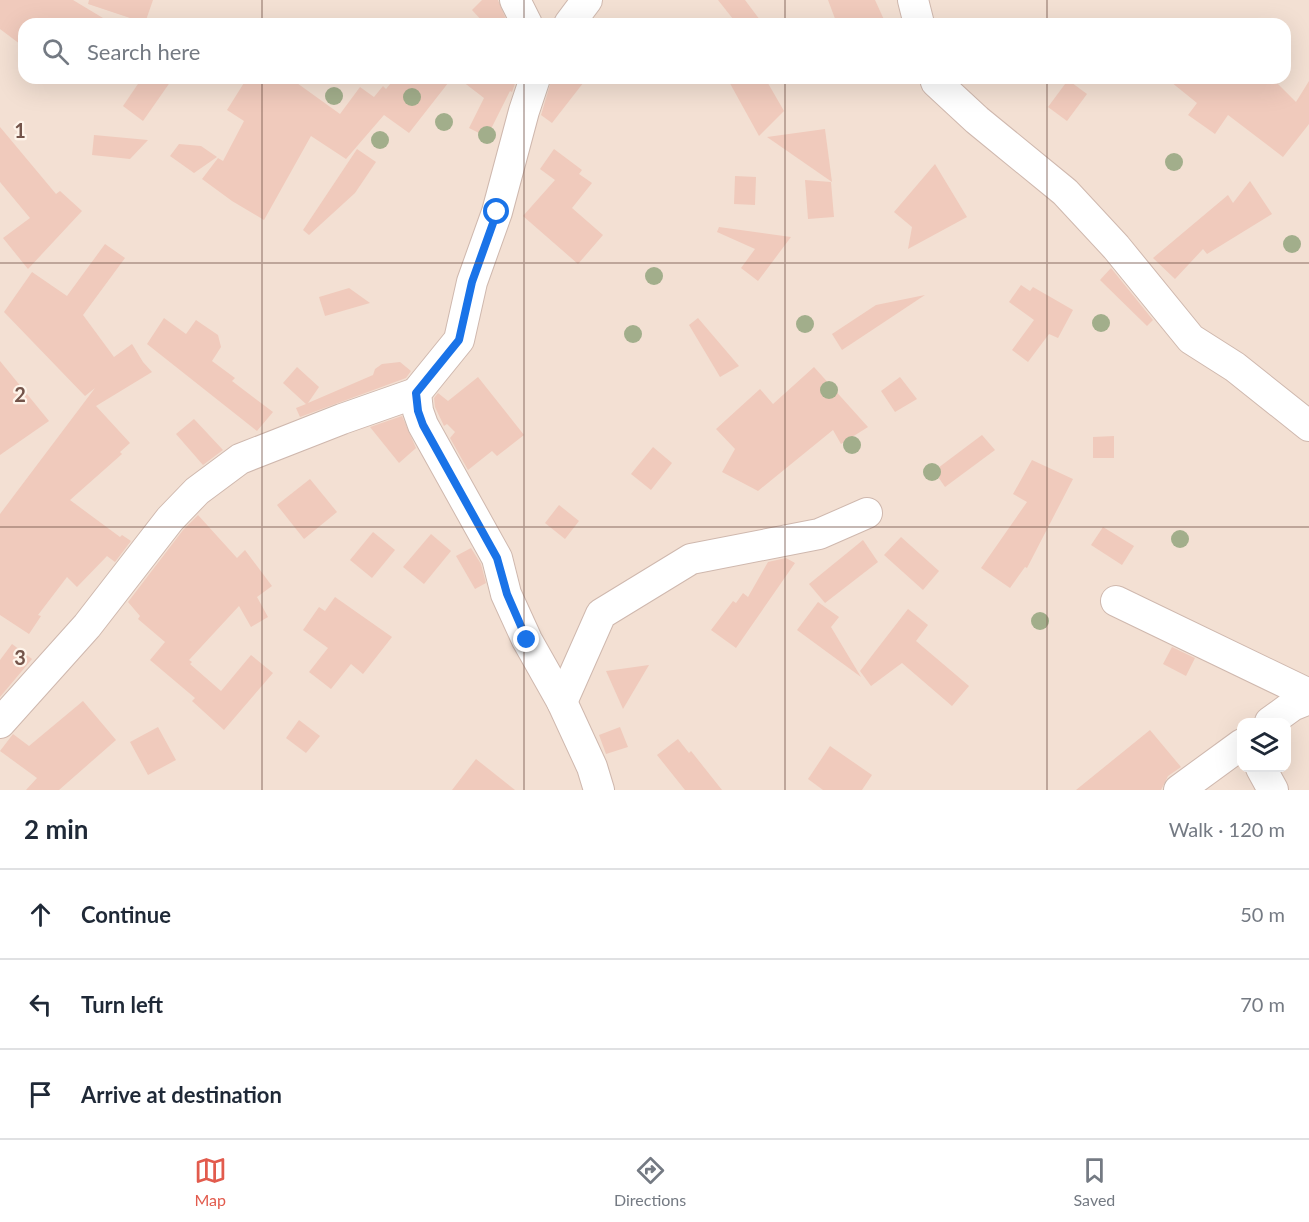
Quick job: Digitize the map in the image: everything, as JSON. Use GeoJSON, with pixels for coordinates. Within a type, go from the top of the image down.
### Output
{"type":"FeatureCollection","features":[{"type":"Feature","properties":{"kind":"street"},"geometry":{"type":"LineString","coordinates":[[515,0],[524,18]]}},
{"type":"Feature","properties":{"kind":"street"},"geometry":{"type":"LineString","coordinates":[[574,18],[587,0]]}},
{"type":"Feature","properties":{"kind":"street"},"geometry":{"type":"LineString","coordinates":[[914,0],[918,18]]}},
{"type":"Feature","properties":{"kind":"street"},"geometry":{"type":"LineString","coordinates":[[0,723],[87,626],[170,519],[197,491],[240,459],[416,393],[459,340],[472,282],[497,212],[533,84]]}},
{"type":"Feature","properties":{"kind":"street"},"geometry":{"type":"LineString","coordinates":[[941,84],[977,120],[1065,192],[1116,247],[1191,339],[1235,367],[1309,426]]}},
{"type":"Feature","properties":{"kind":"street"},"geometry":{"type":"LineString","coordinates":[[416,393],[418,411],[423,425],[497,558],[507,594],[527,640],[562,702],[592,767],[599,790]]}},
{"type":"Feature","properties":{"kind":"street"},"geometry":{"type":"LineString","coordinates":[[562,702],[601,614],[691,559],[819,534],[867,513]]}},
{"type":"Feature","properties":{"kind":"street"},"geometry":{"type":"LineString","coordinates":[[1116,601],[1309,694]]}},
{"type":"Feature","properties":{"kind":"street"},"geometry":{"type":"LineString","coordinates":[[1276,718],[1292,706],[1309,699]]}},
{"type":"Feature","properties":{"kind":"street"},"geometry":{"type":"LineString","coordinates":[[1179,790],[1237,748]]}},
{"type":"Feature","properties":{"kind":"street"},"geometry":{"type":"LineString","coordinates":[[1263,772],[1273,790]]}},
{"type":"Feature","properties":{"kind":"shaded area"},"geometry":{"type":"Polygon","coordinates":[[[0,0],[1309,0],[1309,790],[0,790],[0,0]]]}},
{"type":"Feature","properties":{"kind":"building"},"geometry":{"type":"Polygon","coordinates":[[[0,0],[73,0],[103,18],[18,18],[18,42],[0,29],[0,0]]]}},
{"type":"Feature","properties":{"kind":"building"},"geometry":{"type":"Polygon","coordinates":[[[89,0],[153,0],[147,18],[130,18],[88,4],[89,0]]]}},
{"type":"Feature","properties":{"kind":"building"},"geometry":{"type":"Polygon","coordinates":[[[482,0],[498,0],[506,18],[479,18],[472,10],[482,0]]]}},
{"type":"Feature","properties":{"kind":"building"},"geometry":{"type":"Polygon","coordinates":[[[718,0],[745,0],[758,18],[732,18],[718,0]]]}},
{"type":"Feature","properties":{"kind":"building"},"geometry":{"type":"Polygon","coordinates":[[[828,0],[875,0],[883,18],[835,18],[828,0]]]}},
{"type":"Feature","properties":{"kind":"building"},"geometry":{"type":"Polygon","coordinates":[[[1309,81],[1309,124],[1283,157],[1228,115],[1215,134],[1188,115],[1197,103],[1173,84],[1278,84],[1296,102],[1309,81]]]}},
{"type":"Feature","properties":{"kind":"building"},"geometry":{"type":"Polygon","coordinates":[[[138,84],[169,84],[143,121],[123,106],[138,84]]]}},
{"type":"Feature","properties":{"kind":"building"},"geometry":{"type":"Polygon","coordinates":[[[243,84],[298,84],[340,114],[360,87],[374,97],[383,86],[386,89],[390,84],[447,84],[409,133],[384,115],[346,159],[311,136],[264,220],[232,201],[202,179],[218,158],[223,161],[244,121],[227,110],[243,84]]]}},
{"type":"Feature","properties":{"kind":"building"},"geometry":{"type":"Polygon","coordinates":[[[466,84],[515,84],[487,137],[469,128],[484,98],[466,84]]]}},
{"type":"Feature","properties":{"kind":"building"},"geometry":{"type":"Polygon","coordinates":[[[550,84],[582,84],[552,123],[541,115],[550,84]]]}},
{"type":"Feature","properties":{"kind":"building"},"geometry":{"type":"Polygon","coordinates":[[[730,84],[768,84],[784,111],[759,136],[730,84]]]}},
{"type":"Feature","properties":{"kind":"building"},"geometry":{"type":"Polygon","coordinates":[[[1065,84],[1073,84],[1087,94],[1067,121],[1048,107],[1065,84]]]}},
{"type":"Feature","properties":{"kind":"building"},"geometry":{"type":"Polygon","coordinates":[[[0,127],[56,194],[60,191],[82,211],[28,269],[3,238],[30,218],[0,182],[0,127]]]}},
{"type":"Feature","properties":{"kind":"building"},"geometry":{"type":"Polygon","coordinates":[[[825,129],[832,182],[767,137],[825,129]]]}},
{"type":"Feature","properties":{"kind":"building"},"geometry":{"type":"Polygon","coordinates":[[[94,135],[148,140],[130,159],[92,155],[94,135]]]}},
{"type":"Feature","properties":{"kind":"building"},"geometry":{"type":"Polygon","coordinates":[[[179,144],[201,146],[217,157],[194,173],[170,156],[179,144]]]}},
{"type":"Feature","properties":{"kind":"building"},"geometry":{"type":"Polygon","coordinates":[[[357,149],[376,162],[355,193],[309,235],[303,230],[357,149]]]}},
{"type":"Feature","properties":{"kind":"building"},"geometry":{"type":"Polygon","coordinates":[[[554,149],[582,170],[579,174],[592,183],[572,208],[603,235],[578,264],[523,216],[555,180],[540,169],[554,149]]]}},
{"type":"Feature","properties":{"kind":"building"},"geometry":{"type":"Polygon","coordinates":[[[935,164],[967,217],[908,249],[912,227],[894,212],[935,164]]]}},
{"type":"Feature","properties":{"kind":"building"},"geometry":{"type":"Polygon","coordinates":[[[735,176],[756,177],[755,205],[734,204],[735,176]]]}},
{"type":"Feature","properties":{"kind":"building"},"geometry":{"type":"Polygon","coordinates":[[[805,180],[831,182],[834,217],[808,219],[805,180]]]}},
{"type":"Feature","properties":{"kind":"building"},"geometry":{"type":"Polygon","coordinates":[[[1250,181],[1272,214],[1207,254],[1203,249],[1175,279],[1153,258],[1228,195],[1233,203],[1250,181]]]}},
{"type":"Feature","properties":{"kind":"building"},"geometry":{"type":"Polygon","coordinates":[[[719,227],[791,237],[758,281],[741,268],[755,249],[717,232],[719,227]]]}},
{"type":"Feature","properties":{"kind":"building"},"geometry":{"type":"Polygon","coordinates":[[[105,244],[125,258],[83,315],[114,357],[132,344],[152,372],[96,406],[130,443],[120,452],[122,454],[70,500],[120,537],[122,535],[131,541],[115,562],[107,556],[77,587],[67,577],[38,615],[41,616],[29,634],[0,615],[0,514],[95,388],[85,396],[4,312],[32,272],[67,296],[105,244]]]}},
{"type":"Feature","properties":{"kind":"building"},"geometry":{"type":"Polygon","coordinates":[[[1111,268],[1153,320],[1147,326],[1100,280],[1111,268]]]}},
{"type":"Feature","properties":{"kind":"building"},"geometry":{"type":"Polygon","coordinates":[[[1021,285],[1030,291],[1033,287],[1073,310],[1058,338],[1049,334],[1028,362],[1012,350],[1034,320],[1009,302],[1021,285]]]}},
{"type":"Feature","properties":{"kind":"building"},"geometry":{"type":"Polygon","coordinates":[[[349,288],[370,303],[325,316],[319,297],[349,288]]]}},
{"type":"Feature","properties":{"kind":"building"},"geometry":{"type":"Polygon","coordinates":[[[925,295],[842,350],[832,334],[876,305],[925,295]]]}},
{"type":"Feature","properties":{"kind":"building"},"geometry":{"type":"Polygon","coordinates":[[[164,318],[186,334],[196,320],[218,335],[221,347],[212,361],[235,378],[232,381],[273,412],[257,431],[147,344],[164,318]]]}},
{"type":"Feature","properties":{"kind":"building"},"geometry":{"type":"Polygon","coordinates":[[[698,318],[739,366],[720,377],[689,325],[698,318]]]}},
{"type":"Feature","properties":{"kind":"building"},"geometry":{"type":"Polygon","coordinates":[[[0,361],[49,421],[0,455],[0,361]]]}},
{"type":"Feature","properties":{"kind":"building"},"geometry":{"type":"Polygon","coordinates":[[[400,362],[411,371],[406,378],[300,417],[296,408],[306,404],[283,383],[297,367],[319,387],[308,403],[373,375],[375,369],[382,364],[400,362]]]}},
{"type":"Feature","properties":{"kind":"building"},"geometry":{"type":"Polygon","coordinates":[[[814,367],[868,427],[841,444],[833,430],[758,491],[722,472],[735,449],[716,429],[760,389],[773,404],[814,367]]]}},
{"type":"Feature","properties":{"kind":"building"},"geometry":{"type":"Polygon","coordinates":[[[478,377],[524,435],[497,456],[492,451],[468,470],[450,438],[455,432],[447,424],[444,426],[435,407],[434,398],[438,393],[448,401],[478,377]]]}},
{"type":"Feature","properties":{"kind":"building"},"geometry":{"type":"Polygon","coordinates":[[[900,377],[917,399],[895,412],[881,391],[900,377]]]}},
{"type":"Feature","properties":{"kind":"building"},"geometry":{"type":"Polygon","coordinates":[[[402,416],[416,448],[399,463],[370,427],[402,416]]]}},
{"type":"Feature","properties":{"kind":"building"},"geometry":{"type":"Polygon","coordinates":[[[194,419],[223,450],[203,465],[176,434],[194,419]]]}},
{"type":"Feature","properties":{"kind":"building"},"geometry":{"type":"Polygon","coordinates":[[[982,435],[995,450],[945,487],[934,471],[982,435]]]}},
{"type":"Feature","properties":{"kind":"building"},"geometry":{"type":"Polygon","coordinates":[[[1114,436],[1114,458],[1093,458],[1093,437],[1114,436]]]}},
{"type":"Feature","properties":{"kind":"building"},"geometry":{"type":"Polygon","coordinates":[[[653,447],[672,463],[651,490],[631,474],[653,447]]]}},
{"type":"Feature","properties":{"kind":"building"},"geometry":{"type":"Polygon","coordinates":[[[1032,460],[1073,479],[1027,568],[1025,567],[1010,588],[981,568],[1027,502],[1013,494],[1032,460]]]}},
{"type":"Feature","properties":{"kind":"building"},"geometry":{"type":"Polygon","coordinates":[[[310,479],[337,512],[304,539],[277,505],[310,479]]]}},
{"type":"Feature","properties":{"kind":"building"},"geometry":{"type":"Polygon","coordinates":[[[559,505],[579,521],[565,539],[545,523],[559,505]]]}},
{"type":"Feature","properties":{"kind":"building"},"geometry":{"type":"Polygon","coordinates":[[[198,515],[237,558],[245,550],[272,586],[257,597],[268,617],[251,627],[239,606],[189,660],[192,662],[190,664],[221,691],[251,655],[273,673],[224,730],[192,701],[195,698],[150,660],[165,642],[138,619],[140,616],[128,602],[183,530],[198,515]]]}},
{"type":"Feature","properties":{"kind":"building"},"geometry":{"type":"Polygon","coordinates":[[[1103,527],[1134,546],[1122,565],[1091,545],[1103,527]]]}},
{"type":"Feature","properties":{"kind":"building"},"geometry":{"type":"Polygon","coordinates":[[[373,532],[395,550],[372,578],[350,560],[373,532]]]}},
{"type":"Feature","properties":{"kind":"building"},"geometry":{"type":"Polygon","coordinates":[[[431,534],[451,551],[424,584],[403,567],[431,534]]]}},
{"type":"Feature","properties":{"kind":"building"},"geometry":{"type":"Polygon","coordinates":[[[901,537],[939,571],[923,590],[884,555],[901,537]]]}},
{"type":"Feature","properties":{"kind":"building"},"geometry":{"type":"Polygon","coordinates":[[[863,540],[878,562],[825,603],[809,584],[863,540]]]}},
{"type":"Feature","properties":{"kind":"building"},"geometry":{"type":"Polygon","coordinates":[[[471,548],[481,564],[486,583],[475,589],[456,556],[471,548]]]}},
{"type":"Feature","properties":{"kind":"building"},"geometry":{"type":"Polygon","coordinates":[[[786,558],[795,563],[736,648],[711,630],[733,601],[736,603],[743,593],[748,597],[768,562],[786,558]]]}},
{"type":"Feature","properties":{"kind":"building"},"geometry":{"type":"Polygon","coordinates":[[[335,597],[392,637],[363,674],[351,664],[331,689],[309,672],[328,648],[303,630],[319,607],[325,611],[335,597]]]}},
{"type":"Feature","properties":{"kind":"building"},"geometry":{"type":"Polygon","coordinates":[[[818,602],[839,617],[831,627],[861,677],[797,630],[818,602]]]}},
{"type":"Feature","properties":{"kind":"building"},"geometry":{"type":"Polygon","coordinates":[[[908,609],[928,625],[916,641],[969,686],[952,706],[902,663],[871,686],[860,671],[908,609]]]}},
{"type":"Feature","properties":{"kind":"building"},"geometry":{"type":"Polygon","coordinates":[[[12,644],[32,659],[0,697],[0,660],[12,644]]]}},
{"type":"Feature","properties":{"kind":"building"},"geometry":{"type":"Polygon","coordinates":[[[1172,647],[1195,658],[1186,676],[1163,664],[1172,647]]]}},
{"type":"Feature","properties":{"kind":"building"},"geometry":{"type":"Polygon","coordinates":[[[649,665],[623,709],[606,671],[649,665]]]}},
{"type":"Feature","properties":{"kind":"building"},"geometry":{"type":"Polygon","coordinates":[[[83,701],[116,740],[59,790],[26,790],[37,778],[0,751],[13,734],[29,746],[83,701]]]}},
{"type":"Feature","properties":{"kind":"building"},"geometry":{"type":"Polygon","coordinates":[[[299,720],[320,736],[306,753],[286,738],[299,720]]]}},
{"type":"Feature","properties":{"kind":"building"},"geometry":{"type":"Polygon","coordinates":[[[158,727],[176,760],[148,775],[130,742],[158,727]]]}},
{"type":"Feature","properties":{"kind":"building"},"geometry":{"type":"Polygon","coordinates":[[[620,727],[628,747],[606,754],[599,735],[620,727]]]}},
{"type":"Feature","properties":{"kind":"building"},"geometry":{"type":"Polygon","coordinates":[[[1150,730],[1181,767],[1168,776],[1161,790],[1076,790],[1150,730]]]}},
{"type":"Feature","properties":{"kind":"building"},"geometry":{"type":"Polygon","coordinates":[[[678,739],[689,753],[691,751],[722,790],[685,790],[657,755],[678,739]]]}},
{"type":"Feature","properties":{"kind":"building"},"geometry":{"type":"Polygon","coordinates":[[[830,746],[872,775],[862,790],[823,790],[808,779],[830,746]]]}},
{"type":"Feature","properties":{"kind":"building"},"geometry":{"type":"Polygon","coordinates":[[[476,759],[515,790],[452,790],[476,759]]]}},
{"type":"Feature","properties":{"kind":"route"},"geometry":{"type":"LineString","coordinates":[[497,212],[472,282],[459,340],[416,393],[418,411],[423,425],[497,558],[507,594],[527,640]]}}]}
